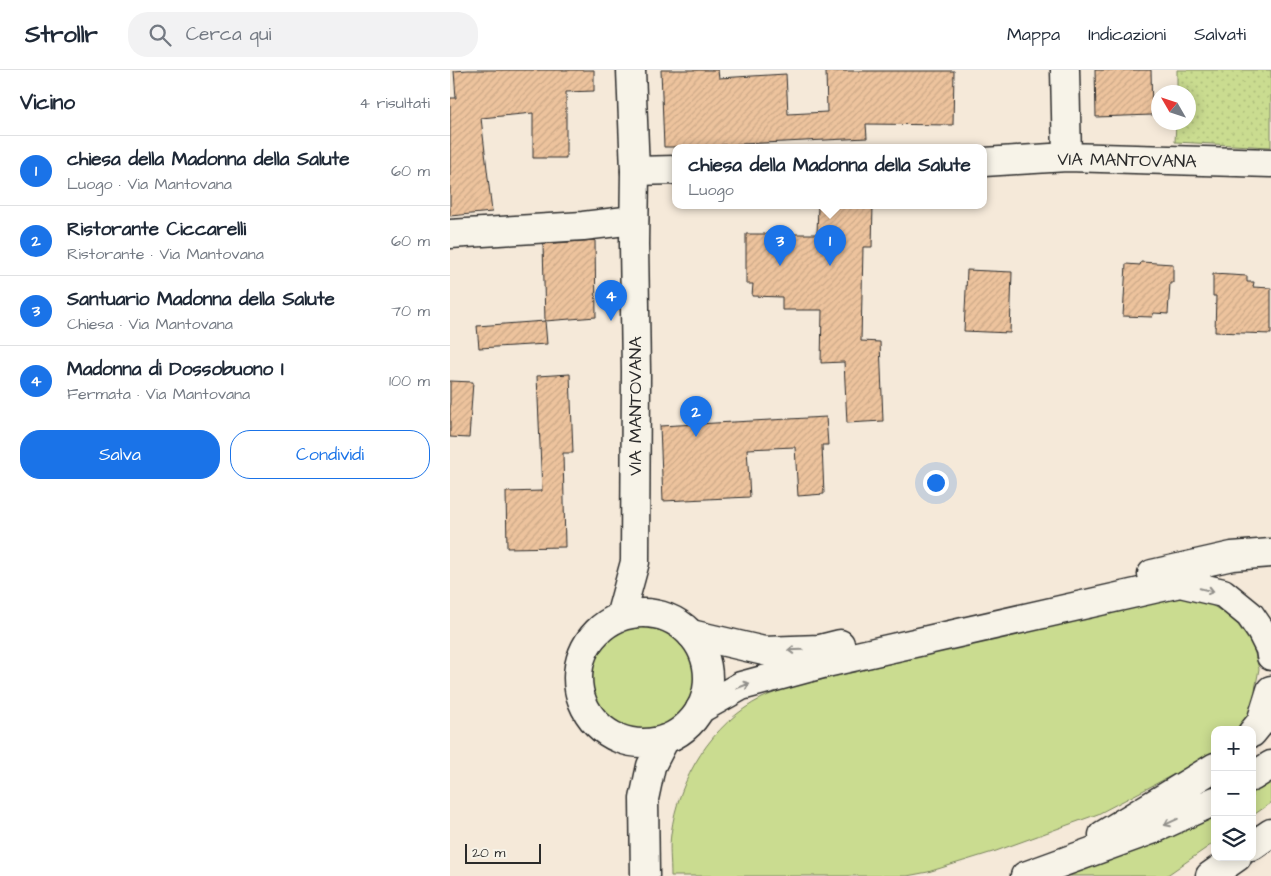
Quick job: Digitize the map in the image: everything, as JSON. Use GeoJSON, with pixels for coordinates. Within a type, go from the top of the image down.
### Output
{"type":"FeatureCollection","features":[{"type":"Feature","properties":{"kind":"main road","name":"VIA MANTOVANA"},"geometry":{"type":"LineString","coordinates":[[620,617],[634,562],[636,371],[635,171],[631,70]]}},
{"type":"Feature","properties":{"kind":"main road"},"geometry":{"type":"LineString","coordinates":[[1065,70],[1067,157]]}},
{"type":"Feature","properties":{"kind":"main road","name":"VIA MANTOVANA"},"geometry":{"type":"LineString","coordinates":[[987,162],[1067,157],[1271,163]]}},
{"type":"Feature","properties":{"kind":"main road"},"geometry":{"type":"LineString","coordinates":[[635,171],[672,170]]}},
{"type":"Feature","properties":{"kind":"main road"},"geometry":{"type":"LineString","coordinates":[[450,234],[583,226],[634,220]]}},
{"type":"Feature","properties":{"kind":"main road"},"geometry":{"type":"LineString","coordinates":[[691,634],[764,651],[820,649],[1232,556],[1271,553]]}},
{"type":"Feature","properties":{"kind":"main road","name":"VIA MANTOVANA"},"geometry":{"type":"LineString","coordinates":[[634,562],[651,613]]}},
{"type":"Feature","properties":{"kind":"main road"},"geometry":{"type":"LineString","coordinates":[[700,709],[741,686],[826,663],[1180,583],[1223,593],[1250,615],[1261,630],[1270,649],[1271,656]]}},
{"type":"Feature","properties":{"kind":"main road"},"geometry":{"type":"LineString","coordinates":[[635,613],[651,613],[666,616],[680,624],[691,634],[701,647],[706,662],[708,678],[706,694],[700,709],[691,722],[679,732],[665,739],[650,742],[634,742],[619,738],[606,731],[594,720],[586,708],[580,693],[578,678],[580,662],[594,635],[606,624],[620,617],[635,613]]}},
{"type":"Feature","properties":{"kind":"main road"},"geometry":{"type":"LineString","coordinates":[[1256,727],[1260,722],[1271,690]]}},
{"type":"Feature","properties":{"kind":"main road"},"geometry":{"type":"LineString","coordinates":[[619,738],[635,767],[644,798]]}},
{"type":"Feature","properties":{"kind":"main road"},"geometry":{"type":"LineString","coordinates":[[645,874],[644,798],[651,766],[665,739]]}},
{"type":"Feature","properties":{"kind":"main road"},"geometry":{"type":"LineString","coordinates":[[1256,774],[1271,765]]}},
{"type":"Feature","properties":{"kind":"main road"},"geometry":{"type":"LineString","coordinates":[[1037,872],[1211,769]]}},
{"type":"Feature","properties":{"kind":"main road"},"geometry":{"type":"LineString","coordinates":[[1037,872],[1154,829],[1211,803]]}},
{"type":"Feature","properties":{"kind":"main road"},"geometry":{"type":"LineString","coordinates":[[1256,843],[1271,833]]}},
{"type":"Feature","properties":{"kind":"main road"},"geometry":{"type":"LineString","coordinates":[[1210,876],[1231,861]]}},
{"type":"Feature","properties":{"kind":"green space"},"geometry":{"type":"Polygon","coordinates":[[[1177,70],[1271,70],[1271,147],[1175,142],[1176,130],[1196,130],[1196,85],[1177,85],[1177,70]]]}},
{"type":"Feature","properties":{"kind":"green space"},"geometry":{"type":"Polygon","coordinates":[[[1174,596],[1203,600],[1233,618],[1253,646],[1259,669],[1253,700],[1246,722],[1243,726],[1211,726],[1211,753],[1098,814],[996,851],[928,872],[907,876],[671,876],[670,849],[675,813],[681,793],[700,755],[728,722],[744,709],[762,698],[787,688],[1174,596]]]}},
{"type":"Feature","properties":{"kind":"green space"},"geometry":{"type":"Polygon","coordinates":[[[643,626],[663,630],[680,641],[691,658],[695,678],[691,698],[680,715],[663,726],[643,730],[623,726],[606,715],[595,698],[591,678],[595,658],[606,641],[623,630],[643,626]]]}},
{"type":"Feature","properties":{"kind":"green space"},"geometry":{"type":"Polygon","coordinates":[[[1271,776],[1271,803],[1256,813],[1256,785],[1271,776]]]}},
{"type":"Feature","properties":{"kind":"green space"},"geometry":{"type":"Polygon","coordinates":[[[1211,811],[1211,845],[1166,876],[1062,876],[1211,811]]]}},
{"type":"Feature","properties":{"kind":"building"},"geometry":{"type":"Polygon","coordinates":[[[594,70],[594,91],[566,92],[566,158],[533,158],[533,113],[481,118],[492,212],[450,216],[450,98],[456,98],[454,71],[594,70]]]}},
{"type":"Feature","properties":{"kind":"building"},"geometry":{"type":"Polygon","coordinates":[[[661,70],[718,70],[719,78],[786,74],[788,114],[827,112],[826,71],[954,71],[953,125],[866,124],[867,138],[743,144],[672,144],[672,147],[664,147],[661,70]]]}},
{"type":"Feature","properties":{"kind":"building"},"geometry":{"type":"Polygon","coordinates":[[[1095,70],[1151,70],[1151,115],[1096,117],[1095,70]]]}},
{"type":"Feature","properties":{"kind":"building"},"geometry":{"type":"Polygon","coordinates":[[[818,209],[873,209],[872,247],[863,247],[861,341],[880,342],[883,421],[847,423],[844,362],[821,363],[822,310],[782,310],[782,297],[752,296],[753,284],[746,284],[746,234],[817,234],[818,209]]]}},
{"type":"Feature","properties":{"kind":"building"},"geometry":{"type":"Polygon","coordinates":[[[595,240],[596,317],[545,321],[543,244],[595,240]]]}},
{"type":"Feature","properties":{"kind":"building"},"geometry":{"type":"Polygon","coordinates":[[[1141,262],[1173,264],[1173,283],[1170,283],[1168,314],[1154,313],[1152,317],[1123,316],[1126,264],[1140,265],[1141,262]]]}},
{"type":"Feature","properties":{"kind":"building"},"geometry":{"type":"Polygon","coordinates":[[[967,270],[1012,272],[1010,333],[964,331],[967,270]]]}},
{"type":"Feature","properties":{"kind":"building"},"geometry":{"type":"Polygon","coordinates":[[[1213,274],[1247,276],[1247,282],[1254,282],[1253,287],[1271,288],[1271,334],[1215,332],[1216,296],[1213,296],[1213,274]]]}},
{"type":"Feature","properties":{"kind":"building"},"geometry":{"type":"Polygon","coordinates":[[[545,321],[547,344],[479,348],[477,326],[545,321]]]}},
{"type":"Feature","properties":{"kind":"building"},"geometry":{"type":"Polygon","coordinates":[[[570,374],[573,453],[563,453],[565,547],[507,548],[506,492],[542,491],[537,376],[570,374]]]}},
{"type":"Feature","properties":{"kind":"building"},"geometry":{"type":"Polygon","coordinates":[[[450,381],[473,382],[469,438],[450,437],[450,381]]]}},
{"type":"Feature","properties":{"kind":"building"},"geometry":{"type":"Polygon","coordinates":[[[826,417],[828,445],[822,445],[824,494],[798,496],[795,447],[747,449],[750,497],[663,501],[660,426],[826,417]]]}},
{"type":"Feature","properties":{"kind":"place","name":"Santuario Madonna della Salute"},"geometry":{"type":"Point","coordinates":[780,266]}},
{"type":"Feature","properties":{"kind":"place","name":"chiesa della Madonna della Salute"},"geometry":{"type":"Point","coordinates":[830,266]}},
{"type":"Feature","properties":{"kind":"place","name":"Madonna di Dossobuono I"},"geometry":{"type":"Point","coordinates":[611,321]}},
{"type":"Feature","properties":{"kind":"place","name":"Ristorante Ciccarelli"},"geometry":{"type":"Point","coordinates":[696,437]}}]}
